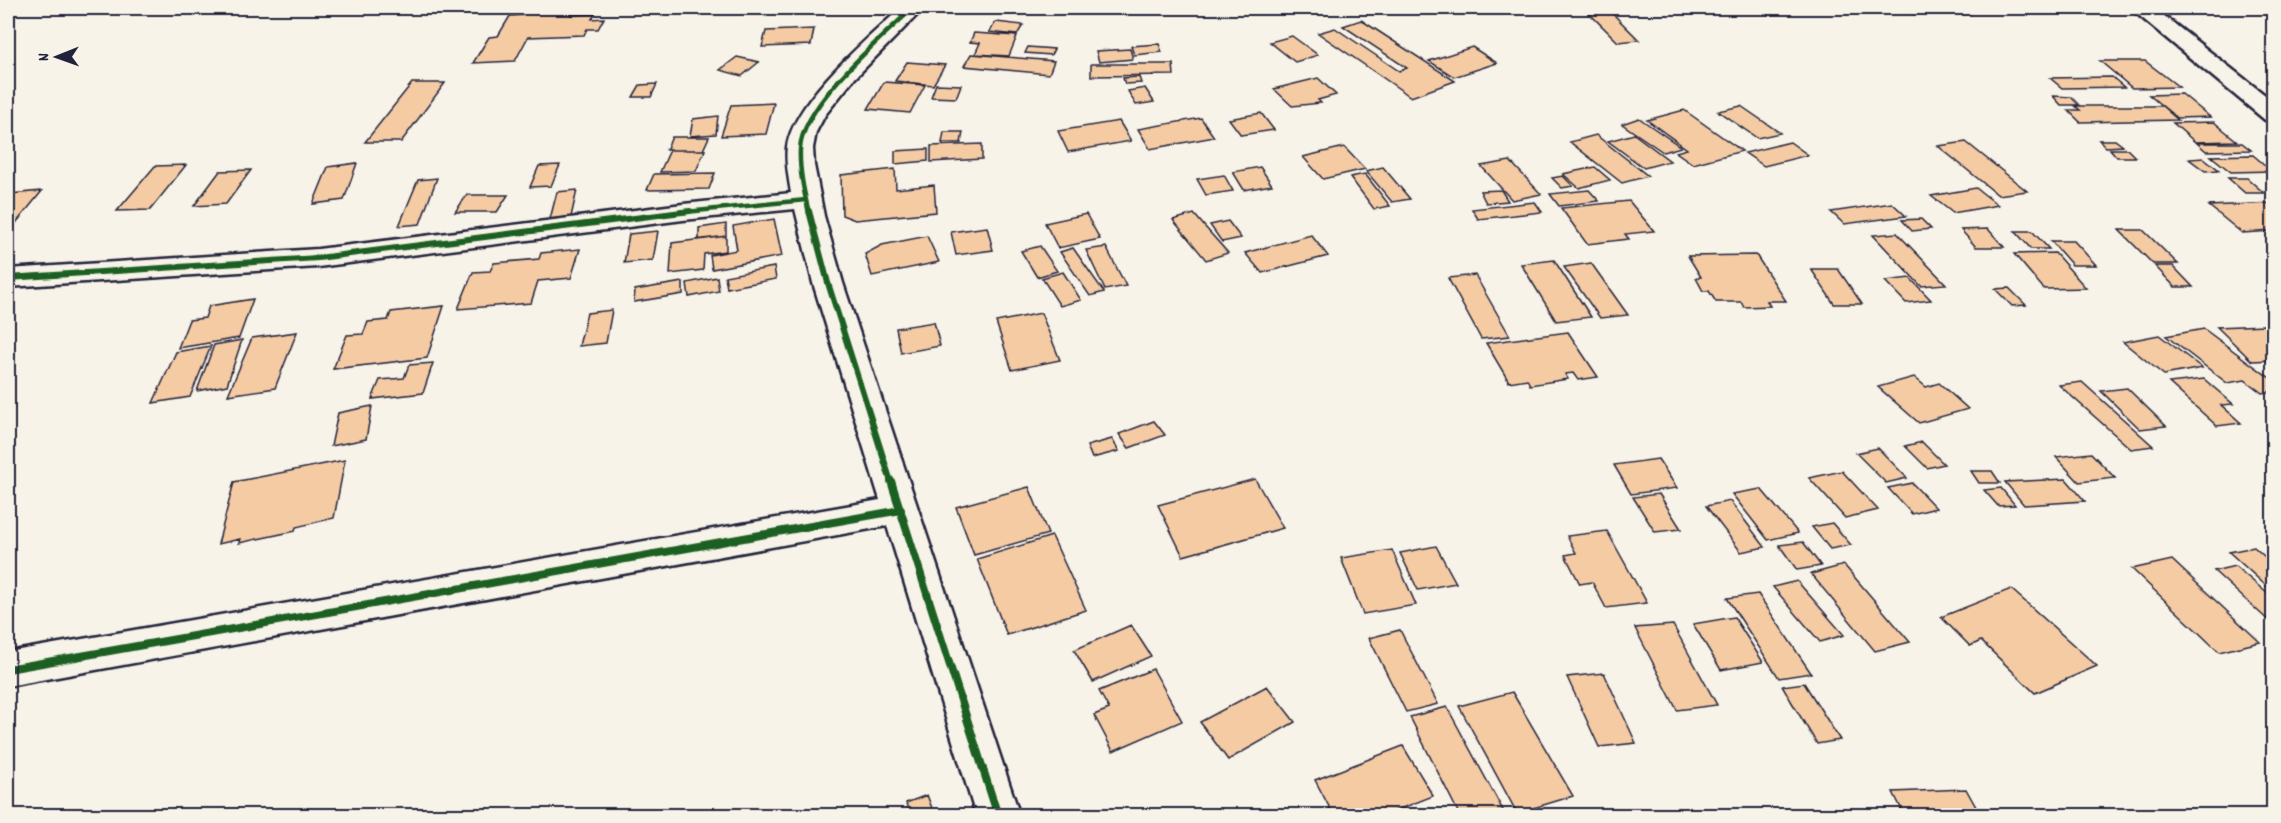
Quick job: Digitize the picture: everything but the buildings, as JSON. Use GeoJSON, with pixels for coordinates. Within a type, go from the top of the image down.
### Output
{"type":"FeatureCollection","features":[{"type":"Feature","properties":{"kind":"street"},"geometry":{"type":"LineString","coordinates":[[913,8],[838,83],[809,119],[800,146],[806,200],[828,283],[998,816]]}},
{"type":"Feature","properties":{"kind":"street"},"geometry":{"type":"LineString","coordinates":[[2141,8],[2274,115]]}},
{"type":"Feature","properties":{"kind":"street"},"geometry":{"type":"LineString","coordinates":[[8,278],[318,258],[683,212],[806,200]]}},
{"type":"Feature","properties":{"kind":"street"},"geometry":{"type":"LineString","coordinates":[[8,669],[901,510]]}},
{"type":"Feature","properties":{"kind":"cycle path"},"geometry":{"type":"LineString","coordinates":[[913,8],[865,54],[828,94],[804,132],[800,148],[801,165],[810,216],[828,283],[998,816]]}},
{"type":"Feature","properties":{"kind":"cycle path"},"geometry":{"type":"LineString","coordinates":[[8,278],[318,258],[683,212],[806,200]]}},
{"type":"Feature","properties":{"kind":"cycle path"},"geometry":{"type":"LineString","coordinates":[[8,669],[901,510]]}}]}
